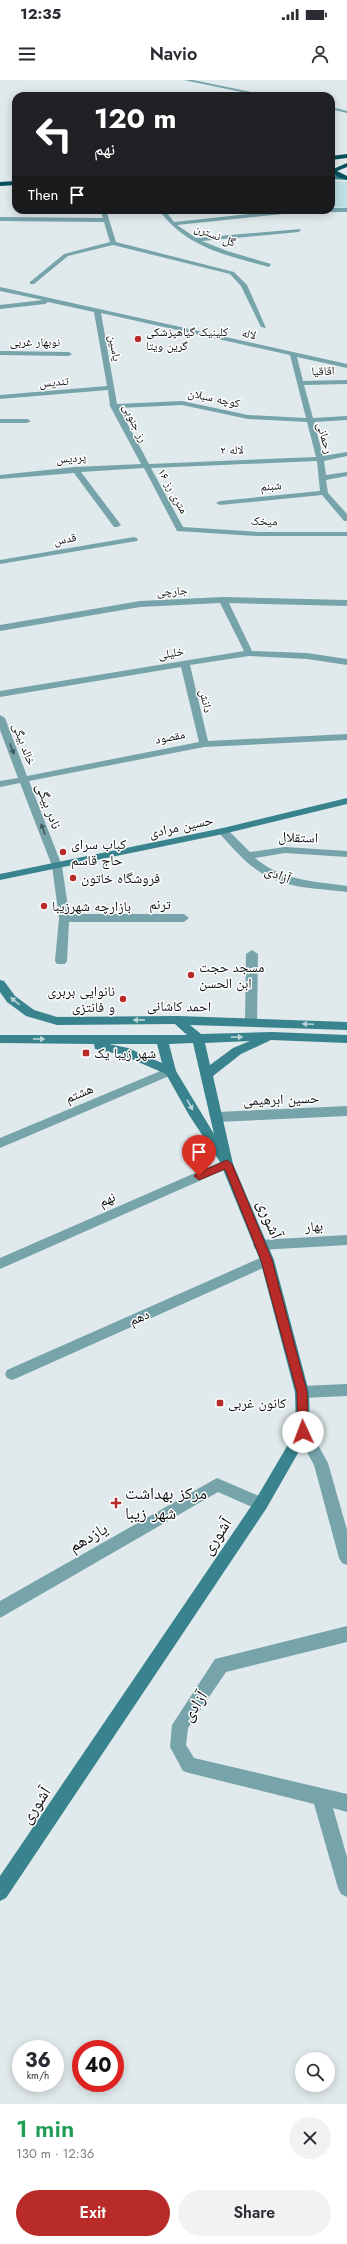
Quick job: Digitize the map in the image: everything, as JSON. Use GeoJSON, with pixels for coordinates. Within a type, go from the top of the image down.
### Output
{"type":"FeatureCollection","features":[{"type":"Feature","properties":{"kind":"highway"},"geometry":{"type":"LineString","coordinates":[[335,158],[347,156]]}},
{"type":"Feature","properties":{"kind":"highway"},"geometry":{"type":"LineString","coordinates":[[335,164],[347,164]]}},
{"type":"Feature","properties":{"kind":"highway"},"geometry":{"type":"LineString","coordinates":[[335,170],[347,164]]}},
{"type":"Feature","properties":{"kind":"highway"},"geometry":{"type":"LineString","coordinates":[[335,174],[347,178]]}},
{"type":"Feature","properties":{"kind":"highway"},"geometry":{"type":"LineString","coordinates":[[0,178],[12,177]]}},
{"type":"Feature","properties":{"kind":"highway"},"geometry":{"type":"LineString","coordinates":[[0,183],[12,183]]}},
{"type":"Feature","properties":{"kind":"street"},"geometry":{"type":"LineString","coordinates":[[186,80],[248,92]]}},
{"type":"Feature","properties":{"kind":"street"},"geometry":{"type":"LineString","coordinates":[[335,109],[347,112]]}},
{"type":"Feature","properties":{"kind":"street"},"geometry":{"type":"LineString","coordinates":[[335,177],[347,178]]}},
{"type":"Feature","properties":{"kind":"street"},"geometry":{"type":"LineString","coordinates":[[335,210],[347,210]]}},
{"type":"Feature","properties":{"kind":"street"},"geometry":{"type":"LineString","coordinates":[[104,214],[113,243]]}},
{"type":"Feature","properties":{"kind":"street","name":"گل نسترن"},"geometry":{"type":"LineString","coordinates":[[165,214],[173,224],[195,240],[269,265]]}},
{"type":"Feature","properties":{"kind":"street"},"geometry":{"type":"LineString","coordinates":[[173,224],[265,214]]}},
{"type":"Feature","properties":{"kind":"street"},"geometry":{"type":"LineString","coordinates":[[0,219],[105,220]]}},
{"type":"Feature","properties":{"kind":"street"},"geometry":{"type":"LineString","coordinates":[[195,240],[299,230]]}},
{"type":"Feature","properties":{"kind":"street"},"geometry":{"type":"LineString","coordinates":[[32,283],[66,255],[113,243],[232,273],[244,285],[264,327]]}},
{"type":"Feature","properties":{"kind":"street","name":"لاله"},"geometry":{"type":"LineString","coordinates":[[0,289],[293,356],[347,366]]}},
{"type":"Feature","properties":{"kind":"street","name":"لاله"},"geometry":{"type":"LineString","coordinates":[[0,308],[54,301]]}},
{"type":"Feature","properties":{"kind":"street","name":"یاسین"},"geometry":{"type":"LineString","coordinates":[[97,311],[111,388]]}},
{"type":"Feature","properties":{"kind":"street","name":"نوبهار غربی"},"geometry":{"type":"LineString","coordinates":[[1,355],[69,354]]}},
{"type":"Feature","properties":{"kind":"street","name":"رحمانی"},"geometry":{"type":"LineString","coordinates":[[293,356],[320,459],[324,478],[324,493]]}},
{"type":"Feature","properties":{"kind":"street","name":"اقاقیا"},"geometry":{"type":"LineString","coordinates":[[300,383],[347,382]]}},
{"type":"Feature","properties":{"kind":"street","name":"تندیس"},"geometry":{"type":"LineString","coordinates":[[0,397],[111,388]]}},
{"type":"Feature","properties":{"kind":"street","name":"رز جنوبی"},"geometry":{"type":"LineString","coordinates":[[111,388],[114,406],[144,465]]}},
{"type":"Feature","properties":{"kind":"street","name":"کوچه سبلان"},"geometry":{"type":"LineString","coordinates":[[114,406],[182,403],[248,417],[309,420],[347,418]]}},
{"type":"Feature","properties":{"kind":"street"},"geometry":{"type":"LineString","coordinates":[[0,421],[27,421]]}},
{"type":"Feature","properties":{"kind":"street","name":"لاله ۲"},"geometry":{"type":"LineString","coordinates":[[144,465],[320,459],[347,454]]}},
{"type":"Feature","properties":{"kind":"street","name":"پردیس"},"geometry":{"type":"LineString","coordinates":[[0,477],[75,469],[144,465]]}},
{"type":"Feature","properties":{"kind":"street","name":"۱۶ متری رز"},"geometry":{"type":"LineString","coordinates":[[144,465],[180,529]]}},
{"type":"Feature","properties":{"kind":"street"},"geometry":{"type":"LineString","coordinates":[[75,469],[117,525]]}},
{"type":"Feature","properties":{"kind":"street"},"geometry":{"type":"LineString","coordinates":[[324,478],[347,474]]}},
{"type":"Feature","properties":{"kind":"street"},"geometry":{"type":"LineString","coordinates":[[324,493],[347,519]]}},
{"type":"Feature","properties":{"kind":"street","name":"شبنم"},"geometry":{"type":"LineString","coordinates":[[220,503],[324,493]]}},
{"type":"Feature","properties":{"kind":"street","name":"میخک"},"geometry":{"type":"LineString","coordinates":[[180,529],[258,534],[347,534]]}},
{"type":"Feature","properties":{"kind":"street","name":"قدس"},"geometry":{"type":"LineString","coordinates":[[0,562],[134,539]]}},
{"type":"Feature","properties":{"kind":"street"},"geometry":{"type":"LineString","coordinates":[[223,600],[249,653]]}},
{"type":"Feature","properties":{"kind":"street","name":"جارچی"},"geometry":{"type":"LineString","coordinates":[[0,628],[140,604],[223,600],[347,603]]}},
{"type":"Feature","properties":{"kind":"street","name":"خلیلی"},"geometry":{"type":"LineString","coordinates":[[0,694],[249,653],[306,656],[347,662]]}},
{"type":"Feature","properties":{"kind":"street","name":"دانش"},"geometry":{"type":"LineString","coordinates":[[185,663],[204,744]]}},
{"type":"Feature","properties":{"kind":"street","name":"خالد بیگی"},"geometry":{"type":"LineString","coordinates":[[0,718],[24,779]]}},
{"type":"Feature","properties":{"kind":"street","name":"مقصود"},"geometry":{"type":"LineString","coordinates":[[0,784],[204,744],[347,737]]}},
{"type":"Feature","properties":{"kind":"street","name":"نادر بیگی"},"geometry":{"type":"LineString","coordinates":[[24,779],[57,866],[64,918],[60,961]]}},
{"type":"Feature","properties":{"kind":"street","name":"حسین مرادی"},"geometry":{"type":"LineString","coordinates":[[0,877],[223,831],[347,801]]}},
{"type":"Feature","properties":{"kind":"street","name":"آزادی"},"geometry":{"type":"LineString","coordinates":[[223,831],[248,856],[272,874],[297,882],[347,889]]}},
{"type":"Feature","properties":{"kind":"street","name":"استقلال"},"geometry":{"type":"LineString","coordinates":[[248,856],[264,850],[278,849],[347,854]]}},
{"type":"Feature","properties":{"kind":"street","name":"حسین مرادی"},"geometry":{"type":"LineString","coordinates":[[0,871],[20,873]]}},
{"type":"Feature","properties":{"kind":"street","name":"ترنم"},"geometry":{"type":"LineString","coordinates":[[64,918],[184,918]]}},
{"type":"Feature","properties":{"kind":"street"},"geometry":{"type":"LineString","coordinates":[[251,1022],[252,954]]}},
{"type":"Feature","properties":{"kind":"street","name":"احمد کاشانی"},"geometry":{"type":"LineString","coordinates":[[0,984],[11,999],[30,1013],[57,1021],[178,1020],[347,1026]]}},
{"type":"Feature","properties":{"kind":"street"},"geometry":{"type":"LineString","coordinates":[[162,1040],[178,1020],[198,1038],[227,1164]]}},
{"type":"Feature","properties":{"kind":"street"},"geometry":{"type":"LineString","coordinates":[[206,1075],[237,1051],[272,1036]]}},
{"type":"Feature","properties":{"kind":"street"},"geometry":{"type":"LineString","coordinates":[[0,1039],[162,1040],[272,1036],[347,1039]]}},
{"type":"Feature","properties":{"kind":"street"},"geometry":{"type":"LineString","coordinates":[[70,1040],[124,1051],[170,1071]]}},
{"type":"Feature","properties":{"kind":"street"},"geometry":{"type":"LineString","coordinates":[[162,1040],[170,1071],[193,1112],[227,1164]]}},
{"type":"Feature","properties":{"kind":"street","name":"هشتم"},"geometry":{"type":"LineString","coordinates":[[0,1143],[170,1071]]}},
{"type":"Feature","properties":{"kind":"street","name":"حسین ابرهیمی"},"geometry":{"type":"LineString","coordinates":[[217,1116],[347,1111]]}},
{"type":"Feature","properties":{"kind":"street","name":"آشوری"},"geometry":{"type":"LineString","coordinates":[[0,1892],[261,1504],[303,1432],[302,1392],[266,1260],[227,1164]]}},
{"type":"Feature","properties":{"kind":"street","name":"نهم"},"geometry":{"type":"LineString","coordinates":[[0,1264],[227,1164]]}},
{"type":"Feature","properties":{"kind":"street","name":"بهار"},"geometry":{"type":"LineString","coordinates":[[260,1245],[347,1240]]}},
{"type":"Feature","properties":{"kind":"street","name":"دهم"},"geometry":{"type":"LineString","coordinates":[[12,1374],[266,1260]]}},
{"type":"Feature","properties":{"kind":"street"},"geometry":{"type":"LineString","coordinates":[[302,1392],[347,1390]]}},
{"type":"Feature","properties":{"kind":"street"},"geometry":{"type":"LineString","coordinates":[[303,1432],[321,1463],[347,1558]]}},
{"type":"Feature","properties":{"kind":"street","name":"یازدهم"},"geometry":{"type":"LineString","coordinates":[[0,1610],[218,1485],[261,1504]]}},
{"type":"Feature","properties":{"kind":"street","name":"آزادی"},"geometry":{"type":"LineString","coordinates":[[347,1634],[221,1665],[180,1725],[178,1747],[189,1765],[347,1803]]}},
{"type":"Feature","properties":{"kind":"street"},"geometry":{"type":"LineString","coordinates":[[321,1797],[347,1888]]}},
{"type":"Feature","properties":{"kind":"shaded area"},"geometry":{"type":"Polygon","coordinates":[[[335,181],[347,182],[347,208],[335,207],[335,181]]]}},
{"type":"Feature","properties":{"kind":"place","name":"کلینیک گیاهپزشکی گرین ویتا"},"geometry":{"type":"Point","coordinates":[138,339]}},
{"type":"Feature","properties":{"kind":"place","name":"کباب سرای حاج قاسم"},"geometry":{"type":"Point","coordinates":[63,852]}},
{"type":"Feature","properties":{"kind":"place","name":"فروشگاه خاتون"},"geometry":{"type":"Point","coordinates":[73,878]}},
{"type":"Feature","properties":{"kind":"place","name":"بازارچه شهرزیبا"},"geometry":{"type":"Point","coordinates":[44,906]}},
{"type":"Feature","properties":{"kind":"place","name":"مسجد حجت ابن الحسن"},"geometry":{"type":"Point","coordinates":[191,975]}},
{"type":"Feature","properties":{"kind":"place","name":"نانوایی بربری و فانتزی"},"geometry":{"type":"Point","coordinates":[123,999]}},
{"type":"Feature","properties":{"kind":"place","name":"شهر زیبا یک"},"geometry":{"type":"Point","coordinates":[86,1053]}},
{"type":"Feature","properties":{"kind":"place","name":"کانون غربی"},"geometry":{"type":"Point","coordinates":[220,1403]}},
{"type":"Feature","properties":{"kind":"place","name":"مرکز بهداشت شهر زیبا"},"geometry":{"type":"Point","coordinates":[116,1503]}},
{"type":"Feature","properties":{"kind":"route"},"geometry":{"type":"LineString","coordinates":[[199,1176],[227,1164],[260,1245],[266,1260],[302,1392],[303,1432]]}}]}
